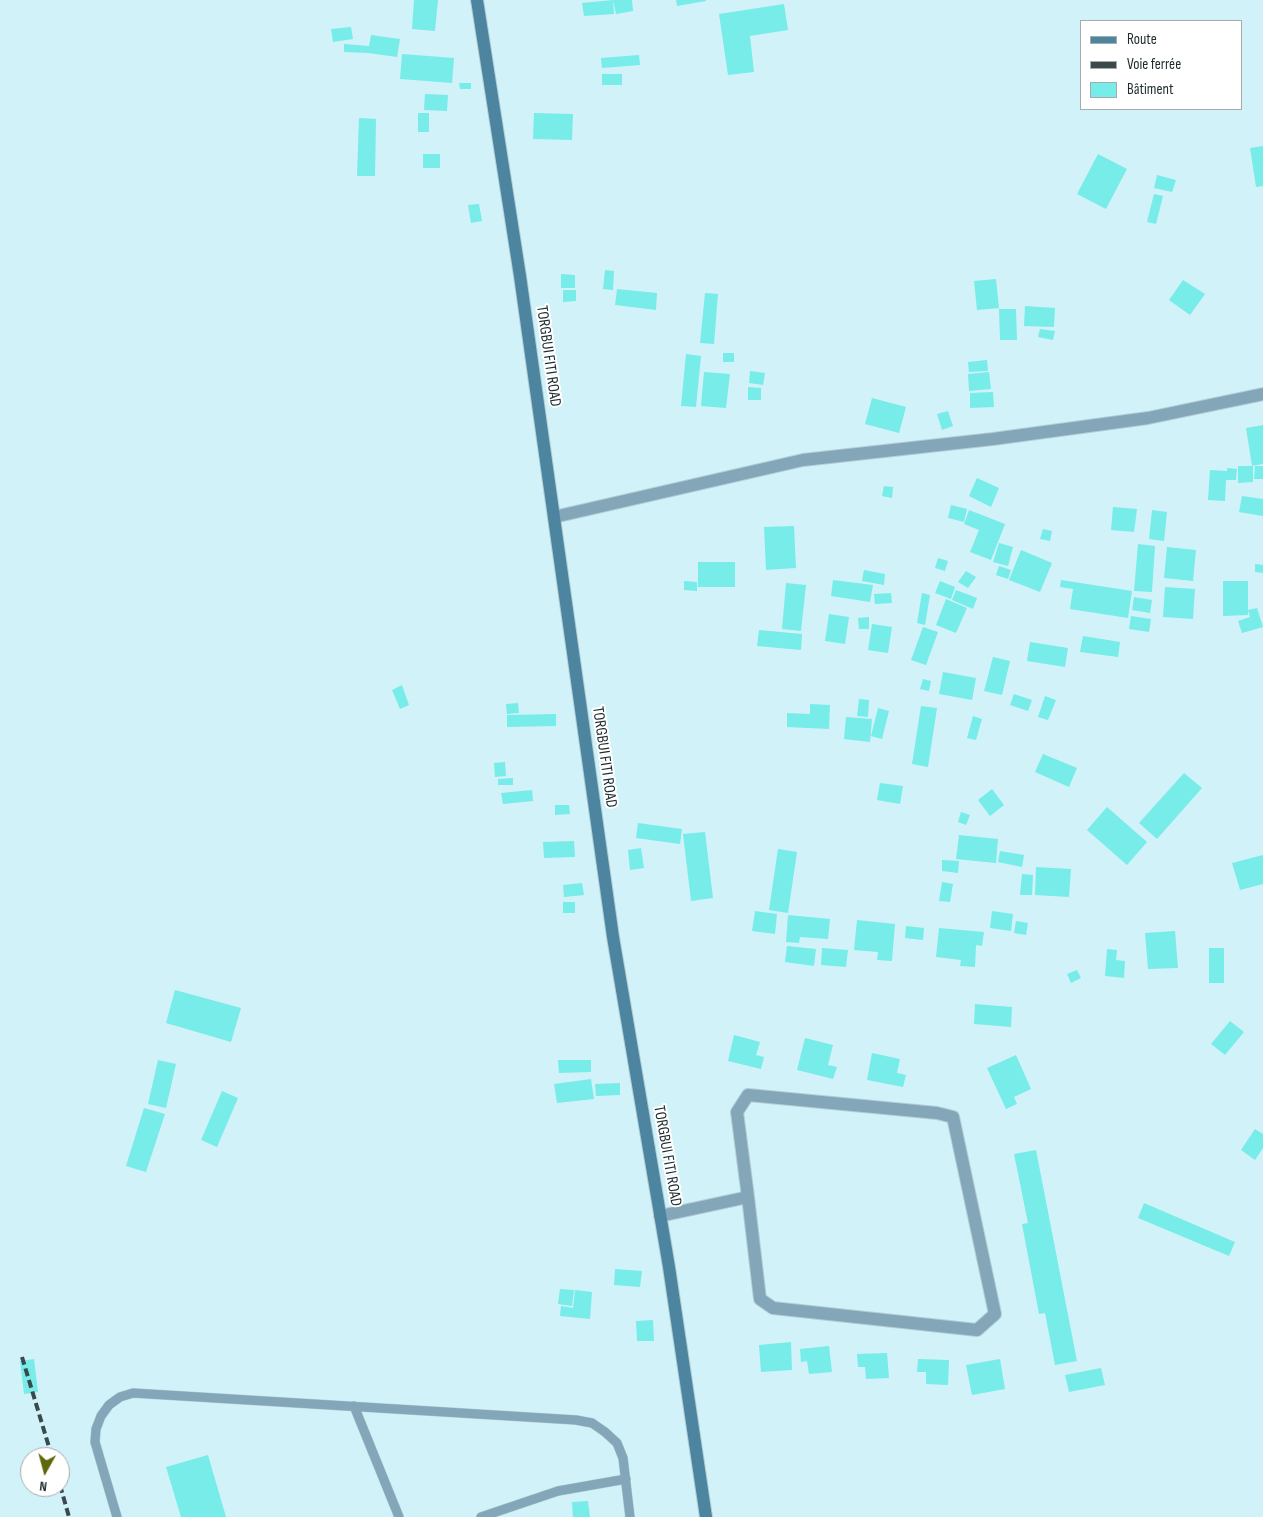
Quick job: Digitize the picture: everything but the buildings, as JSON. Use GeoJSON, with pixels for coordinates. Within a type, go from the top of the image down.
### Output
{"type":"FeatureCollection","features":[{"type":"Feature","properties":{"kind":"street","name":"TORGBUI FITI ROAD"},"geometry":{"type":"LineString","coordinates":[[477,0],[520,276],[613,937],[660,1216],[706,1517]]}},
{"type":"Feature","properties":{"kind":"street"},"geometry":{"type":"LineString","coordinates":[[554,517],[803,460],[993,439],[1148,418],[1263,394]]}},
{"type":"Feature","properties":{"kind":"street"},"geometry":{"type":"LineString","coordinates":[[748,1095],[938,1113],[953,1117],[995,1314],[977,1330],[773,1308],[760,1299],[748,1197],[737,1112],[748,1095]]}},
{"type":"Feature","properties":{"kind":"street"},"geometry":{"type":"LineString","coordinates":[[660,1216],[748,1197]]}},
{"type":"Feature","properties":{"kind":"lane"},"geometry":{"type":"LineString","coordinates":[[118,1517],[96,1442],[96,1429],[101,1416],[109,1405],[120,1397],[133,1393],[576,1420],[592,1423],[616,1443],[624,1458],[630,1517]]}},
{"type":"Feature","properties":{"kind":"lane"},"geometry":{"type":"LineString","coordinates":[[354,1406],[399,1517]]}},
{"type":"Feature","properties":{"kind":"lane"},"geometry":{"type":"LineString","coordinates":[[482,1517],[558,1491],[626,1479]]}},
{"type":"Feature","properties":{"kind":"railway"},"geometry":{"type":"LineString","coordinates":[[22,1357],[49,1447]]}},
{"type":"Feature","properties":{"kind":"railway"},"geometry":{"type":"LineString","coordinates":[[63,1497],[69,1517]]}}]}
